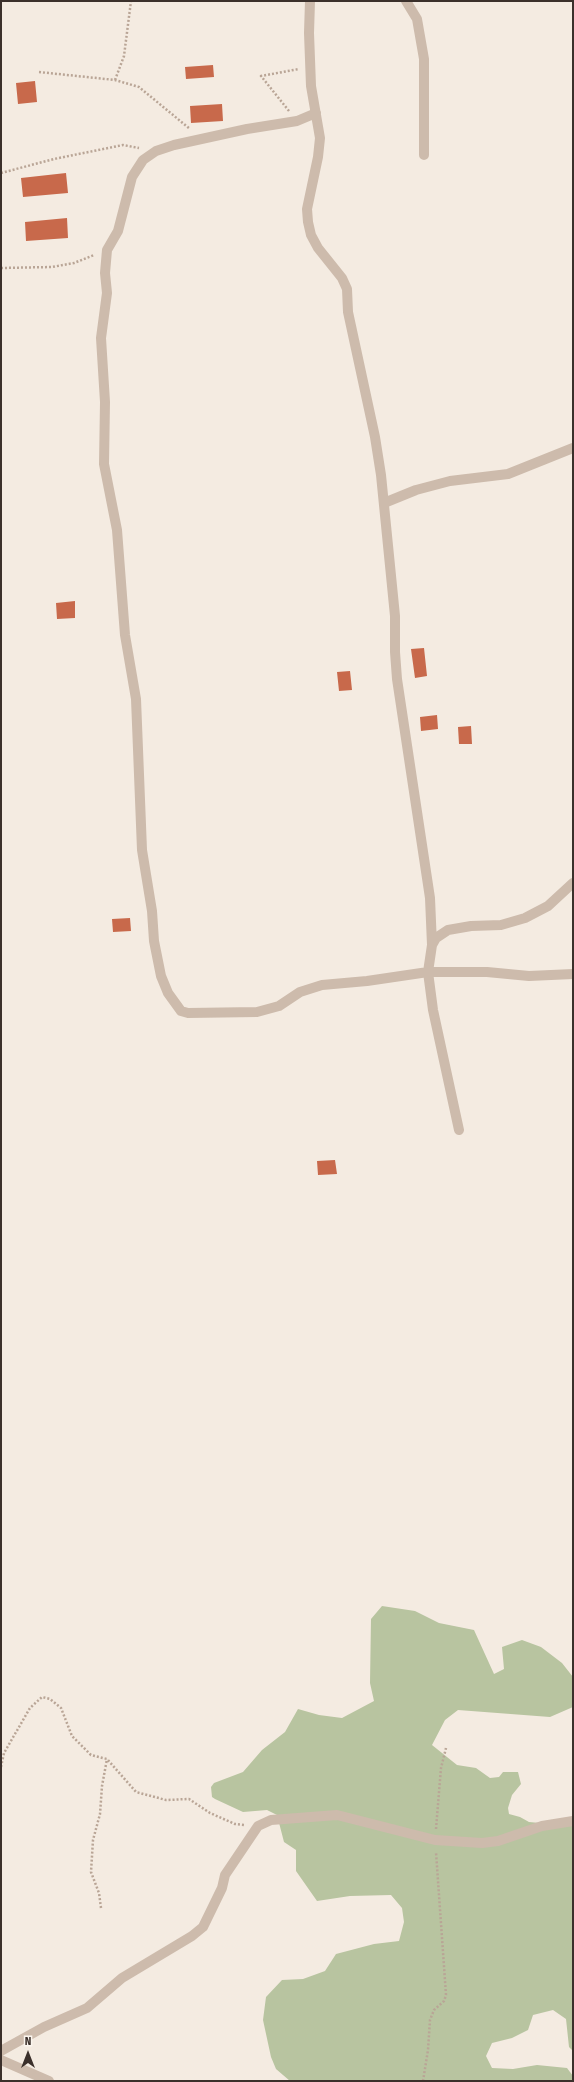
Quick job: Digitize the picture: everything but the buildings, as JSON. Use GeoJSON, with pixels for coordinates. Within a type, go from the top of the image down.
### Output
{"type":"FeatureCollection","features":[{"type":"Feature","properties":{"kind":"street"},"geometry":{"type":"LineString","coordinates":[[310,1],[309,33],[311,86],[320,138],[318,157],[307,209],[308,222],[311,235],[318,248],[342,278],[347,288],[348,312],[375,437],[384,503],[395,616],[397,679],[430,898],[432,945],[428,972],[433,1010],[459,1130]]}},
{"type":"Feature","properties":{"kind":"street"},"geometry":{"type":"LineString","coordinates":[[406,1],[417,19],[424,59],[424,155]]}},
{"type":"Feature","properties":{"kind":"street"},"geometry":{"type":"LineString","coordinates":[[316,113],[297,121],[247,129],[174,145],[156,151],[144,160],[132,177],[118,231],[107,250],[105,273],[107,293],[101,338],[105,402],[104,464],[117,530],[125,635],[136,699],[142,850],[152,911],[154,941],[161,976],[168,993],[181,1011],[188,1013],[258,1012],[279,1006],[300,992],[322,984],[367,981],[428,972],[487,972],[529,976],[573,974]]}},
{"type":"Feature","properties":{"kind":"street"},"geometry":{"type":"LineString","coordinates":[[384,503],[416,490],[450,481],[508,474],[573,448]]}},
{"type":"Feature","properties":{"kind":"street"},"geometry":{"type":"LineString","coordinates":[[432,945],[436,938],[448,930],[470,926],[501,925],[526,918],[548,906],[573,883]]}},
{"type":"Feature","properties":{"kind":"street"},"geometry":{"type":"LineString","coordinates":[[1,2051],[44,2027],[87,2008],[122,1978],[192,1936],[203,1927],[222,1888],[225,1875],[258,1826],[271,1820],[336,1815],[435,1840],[482,1843],[493,1842],[542,1826],[573,1821]]}},
{"type":"Feature","properties":{"kind":"street"},"geometry":{"type":"LineString","coordinates":[[1,2060],[49,2081]]}},
{"type":"Feature","properties":{"kind":"path"},"geometry":{"type":"LineString","coordinates":[[115,80],[124,56],[131,1]]}},
{"type":"Feature","properties":{"kind":"path"},"geometry":{"type":"LineString","coordinates":[[297,121],[261,76],[292,69],[311,70]]}},
{"type":"Feature","properties":{"kind":"path"},"geometry":{"type":"LineString","coordinates":[[38,72],[115,80],[139,88],[202,140]]}},
{"type":"Feature","properties":{"kind":"path"},"geometry":{"type":"LineString","coordinates":[[1,173],[54,159],[124,146],[156,151]]}},
{"type":"Feature","properties":{"kind":"path"},"geometry":{"type":"LineString","coordinates":[[1,268],[52,267],[74,263],[107,250]]}},
{"type":"Feature","properties":{"kind":"path"},"geometry":{"type":"LineString","coordinates":[[1,1767],[4,1753],[21,1722],[30,1708],[42,1697],[50,1699],[61,1708],[72,1736],[91,1755],[107,1758],[136,1792],[166,1800],[189,1799],[210,1813],[234,1824],[258,1826]]}},
{"type":"Feature","properties":{"kind":"path"},"geometry":{"type":"LineString","coordinates":[[423,2081],[428,2050],[430,2020],[434,2010],[444,2001],[446,1995],[435,1840],[441,1768],[446,1748]]}},
{"type":"Feature","properties":{"kind":"path"},"geometry":{"type":"LineString","coordinates":[[101,1908],[99,1893],[91,1872],[93,1840],[100,1814],[102,1786],[107,1758]]}},
{"type":"Feature","properties":{"kind":"green space"},"geometry":{"type":"Polygon","coordinates":[[[382,1606],[415,1611],[439,1623],[474,1630],[494,1674],[504,1669],[502,1647],[522,1640],[541,1647],[562,1663],[573,1677],[573,1707],[550,1717],[458,1710],[445,1720],[432,1745],[457,1765],[476,1768],[490,1778],[499,1777],[503,1772],[518,1772],[521,1784],[512,1795],[508,1808],[509,1814],[520,1817],[529,1822],[573,1826],[573,2051],[569,2047],[566,2019],[553,2010],[533,2015],[528,2030],[512,2038],[492,2043],[486,2056],[492,2068],[513,2069],[537,2065],[567,2068],[573,2076],[573,2081],[290,2081],[276,2069],[271,2057],[263,2020],[266,1997],[282,1980],[303,1979],[325,1971],[336,1954],[374,1944],[399,1941],[404,1922],[402,1908],[391,1895],[350,1896],[317,1901],[296,1871],[296,1850],[284,1842],[277,1815],[267,1810],[243,1812],[212,1797],[211,1787],[214,1783],[243,1772],[262,1750],[285,1732],[298,1709],[319,1715],[342,1718],[374,1701],[370,1683],[371,1619],[382,1606]]]}}]}
